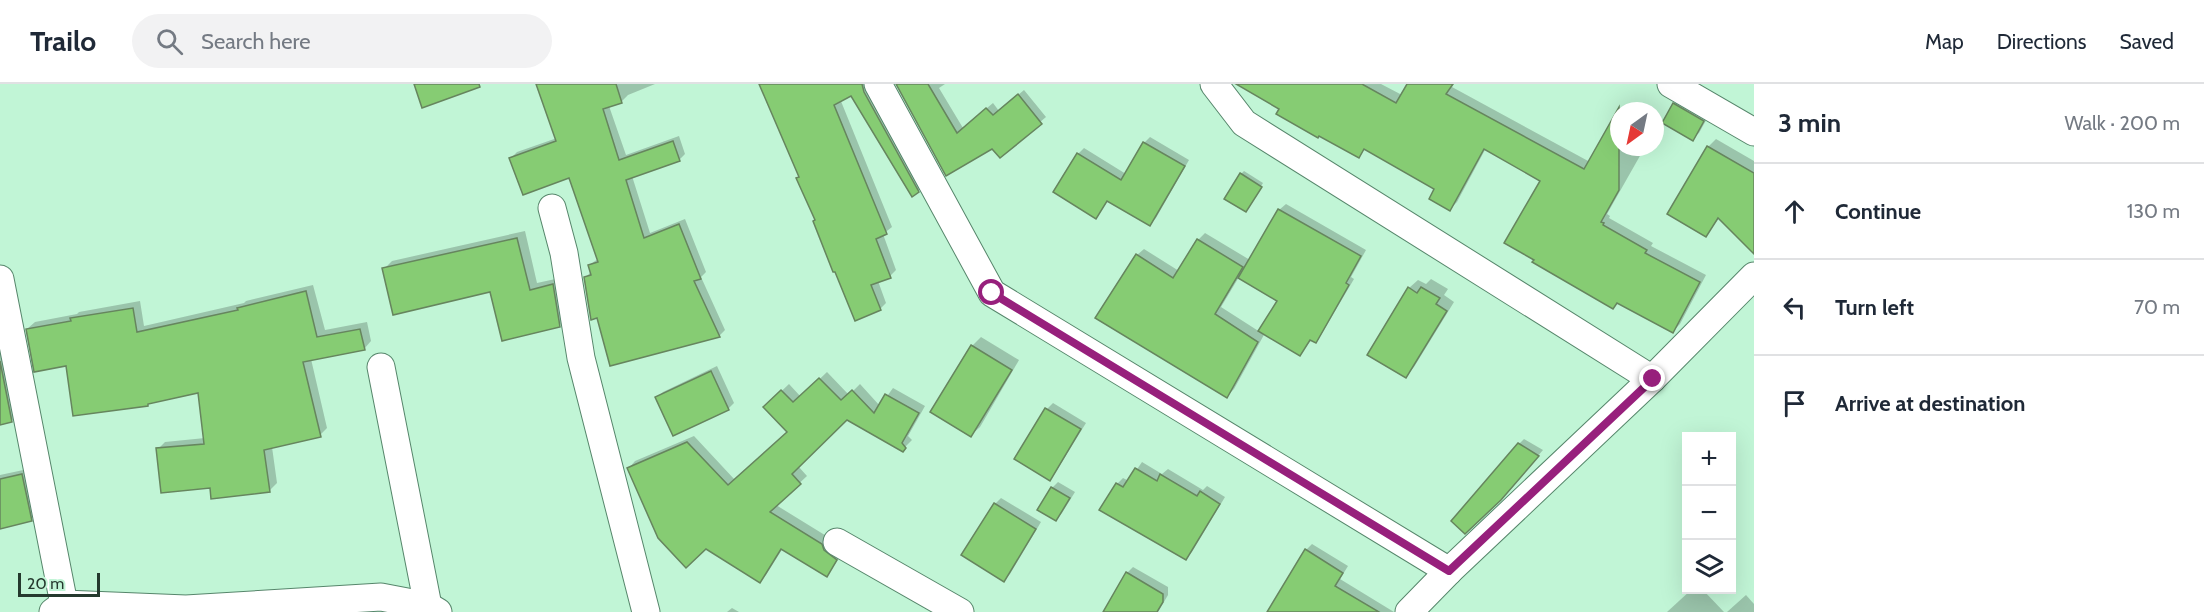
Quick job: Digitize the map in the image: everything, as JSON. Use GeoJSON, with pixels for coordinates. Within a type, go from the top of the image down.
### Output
{"type":"FeatureCollection","features":[{"type":"Feature","properties":{"kind":"street"},"geometry":{"type":"LineString","coordinates":[[878,84],[992,293],[1449,571]]}},
{"type":"Feature","properties":{"kind":"street"},"geometry":{"type":"LineString","coordinates":[[1214,84],[1244,123],[1653,379]]}},
{"type":"Feature","properties":{"kind":"street"},"geometry":{"type":"LineString","coordinates":[[1671,84],[1754,132]]}},
{"type":"Feature","properties":{"kind":"street"},"geometry":{"type":"LineString","coordinates":[[552,208],[564,253],[581,358],[646,612]]}},
{"type":"Feature","properties":{"kind":"street"},"geometry":{"type":"LineString","coordinates":[[1409,612],[1449,571],[1653,379],[1754,276]]}},
{"type":"Feature","properties":{"kind":"street"},"geometry":{"type":"LineString","coordinates":[[0,279],[58,608],[186,609],[381,597],[433,609],[381,367]]}},
{"type":"Feature","properties":{"kind":"street"},"geometry":{"type":"LineString","coordinates":[[837,542],[960,612]]}},
{"type":"Feature","properties":{"kind":"building"},"geometry":{"type":"Polygon","coordinates":[[[414,84],[479,84],[480,87],[422,108],[414,84]]]}},
{"type":"Feature","properties":{"kind":"building"},"geometry":{"type":"Polygon","coordinates":[[[536,84],[616,84],[622,103],[603,109],[619,160],[673,141],[680,161],[626,180],[644,238],[679,224],[701,279],[694,281],[720,337],[610,366],[597,318],[591,320],[584,277],[591,275],[588,265],[598,262],[569,178],[523,195],[509,158],[556,141],[536,84]]]}},
{"type":"Feature","properties":{"kind":"building"},"geometry":{"type":"Polygon","coordinates":[[[759,84],[862,84],[864,92],[919,192],[912,197],[851,96],[834,105],[887,234],[876,239],[891,278],[871,285],[881,310],[855,321],[796,178],[799,177],[759,84]]]}},
{"type":"Feature","properties":{"kind":"building"},"geometry":{"type":"Polygon","coordinates":[[[896,84],[928,84],[957,133],[986,108],[993,115],[1018,94],[1042,124],[1000,158],[992,149],[946,176],[896,84]]]}},
{"type":"Feature","properties":{"kind":"building"},"geometry":{"type":"Polygon","coordinates":[[[1236,84],[1362,84],[1396,103],[1407,84],[1453,84],[1446,94],[1584,169],[1610,123],[1610,156],[1619,156],[1619,190],[1601,222],[1647,250],[1645,253],[1700,282],[1673,333],[1617,303],[1613,309],[1504,243],[1540,181],[1484,149],[1450,211],[1429,199],[1434,189],[1364,149],[1359,158],[1319,136],[1318,138],[1276,114],[1279,109],[1236,84]]]}},
{"type":"Feature","properties":{"kind":"building"},"geometry":{"type":"Polygon","coordinates":[[[1673,103],[1704,121],[1693,141],[1664,124],[1664,119],[1673,103]]]}},
{"type":"Feature","properties":{"kind":"building"},"geometry":{"type":"Polygon","coordinates":[[[1143,142],[1185,166],[1150,226],[1107,201],[1096,219],[1053,192],[1077,153],[1121,180],[1143,142]]]}},
{"type":"Feature","properties":{"kind":"building"},"geometry":{"type":"Polygon","coordinates":[[[1707,146],[1754,173],[1754,254],[1718,218],[1706,237],[1667,214],[1707,146]]]}},
{"type":"Feature","properties":{"kind":"building"},"geometry":{"type":"Polygon","coordinates":[[[1240,173],[1262,187],[1246,212],[1224,199],[1240,173]]]}},
{"type":"Feature","properties":{"kind":"building"},"geometry":{"type":"Polygon","coordinates":[[[1278,209],[1361,256],[1346,283],[1349,285],[1316,343],[1310,340],[1300,356],[1258,331],[1277,301],[1238,278],[1278,209]]]}},
{"type":"Feature","properties":{"kind":"building"},"geometry":{"type":"Polygon","coordinates":[[[517,238],[530,290],[553,284],[560,327],[502,341],[490,292],[393,315],[382,268],[517,238]]]}},
{"type":"Feature","properties":{"kind":"building"},"geometry":{"type":"Polygon","coordinates":[[[1197,239],[1243,267],[1215,314],[1258,342],[1227,398],[1095,318],[1136,254],[1173,278],[1197,239]]]}},
{"type":"Feature","properties":{"kind":"building"},"geometry":{"type":"Polygon","coordinates":[[[1408,287],[1417,293],[1421,287],[1440,298],[1436,304],[1447,311],[1406,378],[1367,355],[1408,287]]]}},
{"type":"Feature","properties":{"kind":"building"},"geometry":{"type":"Polygon","coordinates":[[[306,291],[317,337],[360,329],[365,350],[303,362],[321,437],[264,450],[270,492],[211,499],[210,488],[161,493],[156,448],[204,444],[198,393],[148,404],[148,406],[73,416],[66,366],[34,372],[26,329],[71,321],[70,318],[133,308],[137,332],[238,310],[237,308],[306,291]]]}},
{"type":"Feature","properties":{"kind":"building"},"geometry":{"type":"Polygon","coordinates":[[[971,345],[1012,370],[971,437],[930,412],[971,345]]]}},
{"type":"Feature","properties":{"kind":"building"},"geometry":{"type":"Polygon","coordinates":[[[0,361],[12,422],[0,425],[0,361]]]}},
{"type":"Feature","properties":{"kind":"building"},"geometry":{"type":"Polygon","coordinates":[[[711,371],[729,410],[673,436],[655,397],[711,371]]]}},
{"type":"Feature","properties":{"kind":"building"},"geometry":{"type":"Polygon","coordinates":[[[819,378],[841,400],[852,390],[874,413],[885,394],[919,413],[902,443],[906,448],[903,452],[847,420],[792,474],[801,484],[770,512],[822,544],[824,550],[837,560],[827,577],[781,549],[760,583],[706,549],[686,568],[658,538],[627,468],[687,442],[728,485],[787,432],[763,407],[781,390],[793,402],[819,378]]]}},
{"type":"Feature","properties":{"kind":"building"},"geometry":{"type":"Polygon","coordinates":[[[1045,408],[1081,429],[1050,481],[1014,459],[1045,408]]]}},
{"type":"Feature","properties":{"kind":"building"},"geometry":{"type":"Polygon","coordinates":[[[1518,443],[1539,456],[1501,500],[1465,534],[1451,521],[1518,443]]]}},
{"type":"Feature","properties":{"kind":"building"},"geometry":{"type":"Polygon","coordinates":[[[1135,468],[1157,481],[1160,474],[1197,496],[1200,491],[1220,504],[1186,560],[1099,510],[1116,483],[1123,487],[1135,468]]]}},
{"type":"Feature","properties":{"kind":"building"},"geometry":{"type":"Polygon","coordinates":[[[22,474],[32,521],[0,529],[0,479],[22,474]]]}},
{"type":"Feature","properties":{"kind":"building"},"geometry":{"type":"Polygon","coordinates":[[[1051,487],[1070,498],[1056,521],[1037,510],[1051,487]]]}},
{"type":"Feature","properties":{"kind":"building"},"geometry":{"type":"Polygon","coordinates":[[[994,503],[1036,529],[1004,582],[961,555],[994,503]]]}},
{"type":"Feature","properties":{"kind":"building"},"geometry":{"type":"Polygon","coordinates":[[[1305,549],[1343,573],[1335,586],[1379,612],[1267,612],[1305,549]]]}},
{"type":"Feature","properties":{"kind":"building"},"geometry":{"type":"Polygon","coordinates":[[[1126,572],[1163,594],[1163,602],[1157,612],[1103,612],[1126,572]]]}},
{"type":"Feature","properties":{"kind":"route"},"geometry":{"type":"LineString","coordinates":[[992,293],[1449,571],[1653,379]]}}]}
